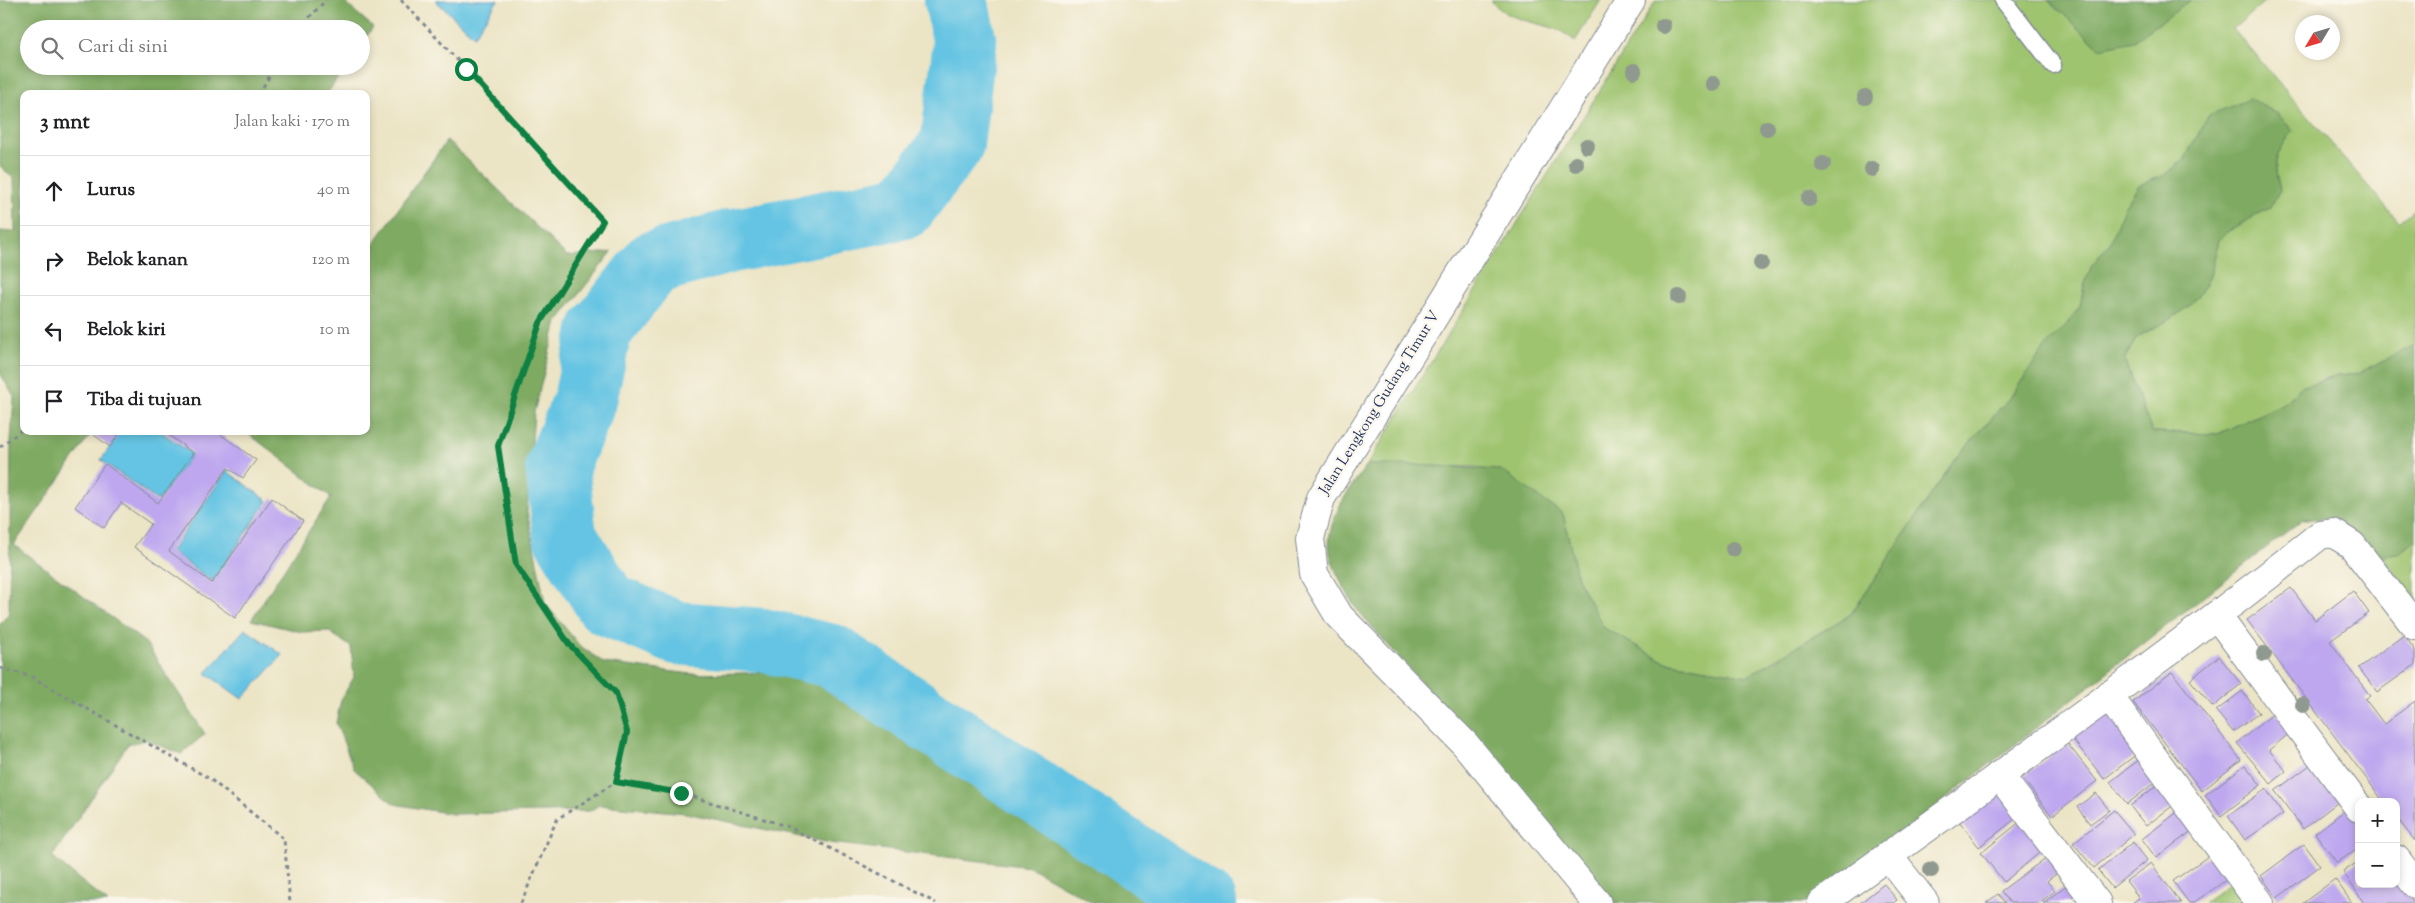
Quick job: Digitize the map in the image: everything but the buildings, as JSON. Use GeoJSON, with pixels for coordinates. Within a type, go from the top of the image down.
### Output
{"type":"FeatureCollection","features":[{"type":"Feature","properties":{"kind":"street","name":"Jalan Lengkong Gudang Timur V"},"geometry":{"type":"LineString","coordinates":[[1597,903],[1465,744],[1339,616],[1314,574],[1310,538],[1321,498],[1631,0]]}},
{"type":"Feature","properties":{"kind":"street"},"geometry":{"type":"LineString","coordinates":[[1822,903],[1999,775],[2013,768],[2108,695],[2217,616],[2320,535],[2333,533],[2352,545],[2415,626]]}},
{"type":"Feature","properties":{"kind":"street"},"geometry":{"type":"LineString","coordinates":[[2217,616],[2355,803]]}},
{"type":"Feature","properties":{"kind":"street"},"geometry":{"type":"LineString","coordinates":[[2108,695],[2260,903]]}},
{"type":"Feature","properties":{"kind":"street"},"geometry":{"type":"LineString","coordinates":[[1999,775],[2097,903]]}},
{"type":"Feature","properties":{"kind":"street"},"geometry":{"type":"LineString","coordinates":[[1888,856],[1925,903]]}},
{"type":"Feature","properties":{"kind":"street"},"geometry":{"type":"LineString","coordinates":[[2400,864],[2415,884]]}},
{"type":"Feature","properties":{"kind":"lane"},"geometry":{"type":"LineString","coordinates":[[2003,0],[2054,65]]}},
{"type":"Feature","properties":{"kind":"path"},"geometry":{"type":"LineString","coordinates":[[307,20],[326,0]]}},
{"type":"Feature","properties":{"kind":"path"},"geometry":{"type":"LineString","coordinates":[[401,0],[603,221],[540,323],[498,446],[516,565],[569,644],[616,693],[627,732],[616,782]]}},
{"type":"Feature","properties":{"kind":"path"},"geometry":{"type":"LineString","coordinates":[[262,90],[270,75]]}},
{"type":"Feature","properties":{"kind":"path"},"geometry":{"type":"LineString","coordinates":[[0,447],[20,431]]}},
{"type":"Feature","properties":{"kind":"path"},"geometry":{"type":"LineString","coordinates":[[0,668],[30,676],[210,779],[277,833],[284,839],[290,903]]}},
{"type":"Feature","properties":{"kind":"path"},"geometry":{"type":"LineString","coordinates":[[521,903],[557,819],[616,782],[681,793],[789,827],[936,903]]}},
{"type":"Feature","properties":{"kind":"green space"},"geometry":{"type":"Polygon","coordinates":[[[0,0],[342,0],[365,20],[20,20],[20,75],[340,75],[330,90],[20,90],[20,435],[90,435],[14,545],[146,643],[205,734],[181,754],[146,740],[128,744],[52,857],[108,903],[0,903],[0,624],[9,613],[11,440],[14,397],[0,373],[0,231],[15,232],[14,179],[0,166],[0,0]]]}},
{"type":"Feature","properties":{"kind":"green space"},"geometry":{"type":"Polygon","coordinates":[[[1491,0],[1601,0],[1575,41],[1559,30],[1513,16],[1498,7],[1491,0]]]}},
{"type":"Feature","properties":{"kind":"green space"},"geometry":{"type":"Polygon","coordinates":[[[1656,0],[2048,0],[2056,9],[2134,41],[2191,0],[2266,0],[2233,29],[2399,222],[2415,209],[2415,345],[2359,373],[2338,375],[2301,387],[2284,403],[2218,434],[2152,432],[2124,360],[2137,337],[2171,319],[2190,305],[2204,288],[2210,276],[2219,240],[2227,232],[2269,208],[2280,190],[2276,172],[2277,159],[2282,146],[2293,131],[2209,115],[2184,160],[2165,175],[2139,185],[2124,208],[2109,244],[2092,265],[2084,286],[2080,307],[2067,324],[2048,343],[2012,395],[1953,462],[1851,614],[1748,676],[1665,662],[1603,628],[1578,580],[1563,514],[1476,467],[1367,465],[1656,0]]]}},
{"type":"Feature","properties":{"kind":"green space"},"geometry":{"type":"Polygon","coordinates":[[[2048,0],[2191,0],[2134,41],[2100,48],[2048,0]]]}},
{"type":"Feature","properties":{"kind":"green space"},"geometry":{"type":"Polygon","coordinates":[[[2250,99],[2278,114],[2293,131],[2282,146],[2277,159],[2276,172],[2280,190],[2269,208],[2227,232],[2219,240],[2210,276],[2204,288],[2190,305],[2171,319],[2137,337],[2124,360],[2152,432],[2218,434],[2284,403],[2301,387],[2338,375],[2359,373],[2415,345],[2415,540],[2398,554],[2382,556],[2334,519],[2303,519],[1812,903],[1614,903],[1354,606],[1332,561],[1329,548],[1330,536],[1333,523],[1344,498],[1367,465],[1416,465],[1501,470],[1563,514],[1578,580],[1604,628],[1665,662],[1748,676],[1851,614],[1953,462],[2012,395],[2048,343],[2067,324],[2080,307],[2084,286],[2092,265],[2109,244],[2124,208],[2139,185],[2165,175],[2184,160],[2209,115],[2250,99]]]}},
{"type":"Feature","properties":{"kind":"green space"},"geometry":{"type":"Polygon","coordinates":[[[447,140],[567,256],[612,252],[557,322],[534,412],[527,511],[545,603],[579,645],[604,663],[691,674],[792,672],[835,676],[1169,903],[1094,903],[1030,867],[830,843],[686,813],[599,805],[590,811],[452,814],[394,804],[354,769],[336,723],[341,700],[354,677],[351,647],[328,631],[302,632],[251,620],[331,497],[250,435],[370,435],[370,249],[447,140]]]}},
{"type":"Feature","properties":{"kind":"green space"},"geometry":{"type":"Polygon","coordinates":[[[2415,540],[2415,600],[2382,556],[2398,554],[2415,540]]]}},
{"type":"Feature","properties":{"kind":"green space"},"geometry":{"type":"Polygon","coordinates":[[[2237,878],[2257,903],[2204,903],[2237,878]]]}},
{"type":"Feature","properties":{"kind":"water"},"geometry":{"type":"Polygon","coordinates":[[[435,0],[498,0],[474,36],[435,0]]]}},
{"type":"Feature","properties":{"kind":"water"},"geometry":{"type":"Polygon","coordinates":[[[118,435],[166,435],[192,454],[158,501],[101,460],[118,435]]]}},
{"type":"Feature","properties":{"kind":"water"},"geometry":{"type":"Polygon","coordinates":[[[227,471],[268,501],[212,581],[171,551],[227,471]]]}},
{"type":"Feature","properties":{"kind":"water"},"geometry":{"type":"Polygon","coordinates":[[[245,629],[283,655],[242,699],[206,673],[245,629]]]}},
{"type":"Feature","properties":{"kind":"waterway"},"geometry":{"type":"LineString","coordinates":[[956,0],[965,43],[952,144],[904,207],[731,241],[653,263],[600,331],[585,400],[557,467],[565,536],[607,604],[677,633],[762,640],[832,656],[1205,903]]}},
{"type":"Feature","properties":{"kind":"route"},"geometry":{"type":"LineString","coordinates":[[466,69],[603,221],[540,323],[498,446],[516,565],[569,644],[616,693],[627,732],[616,782],[681,793]]}}]}
